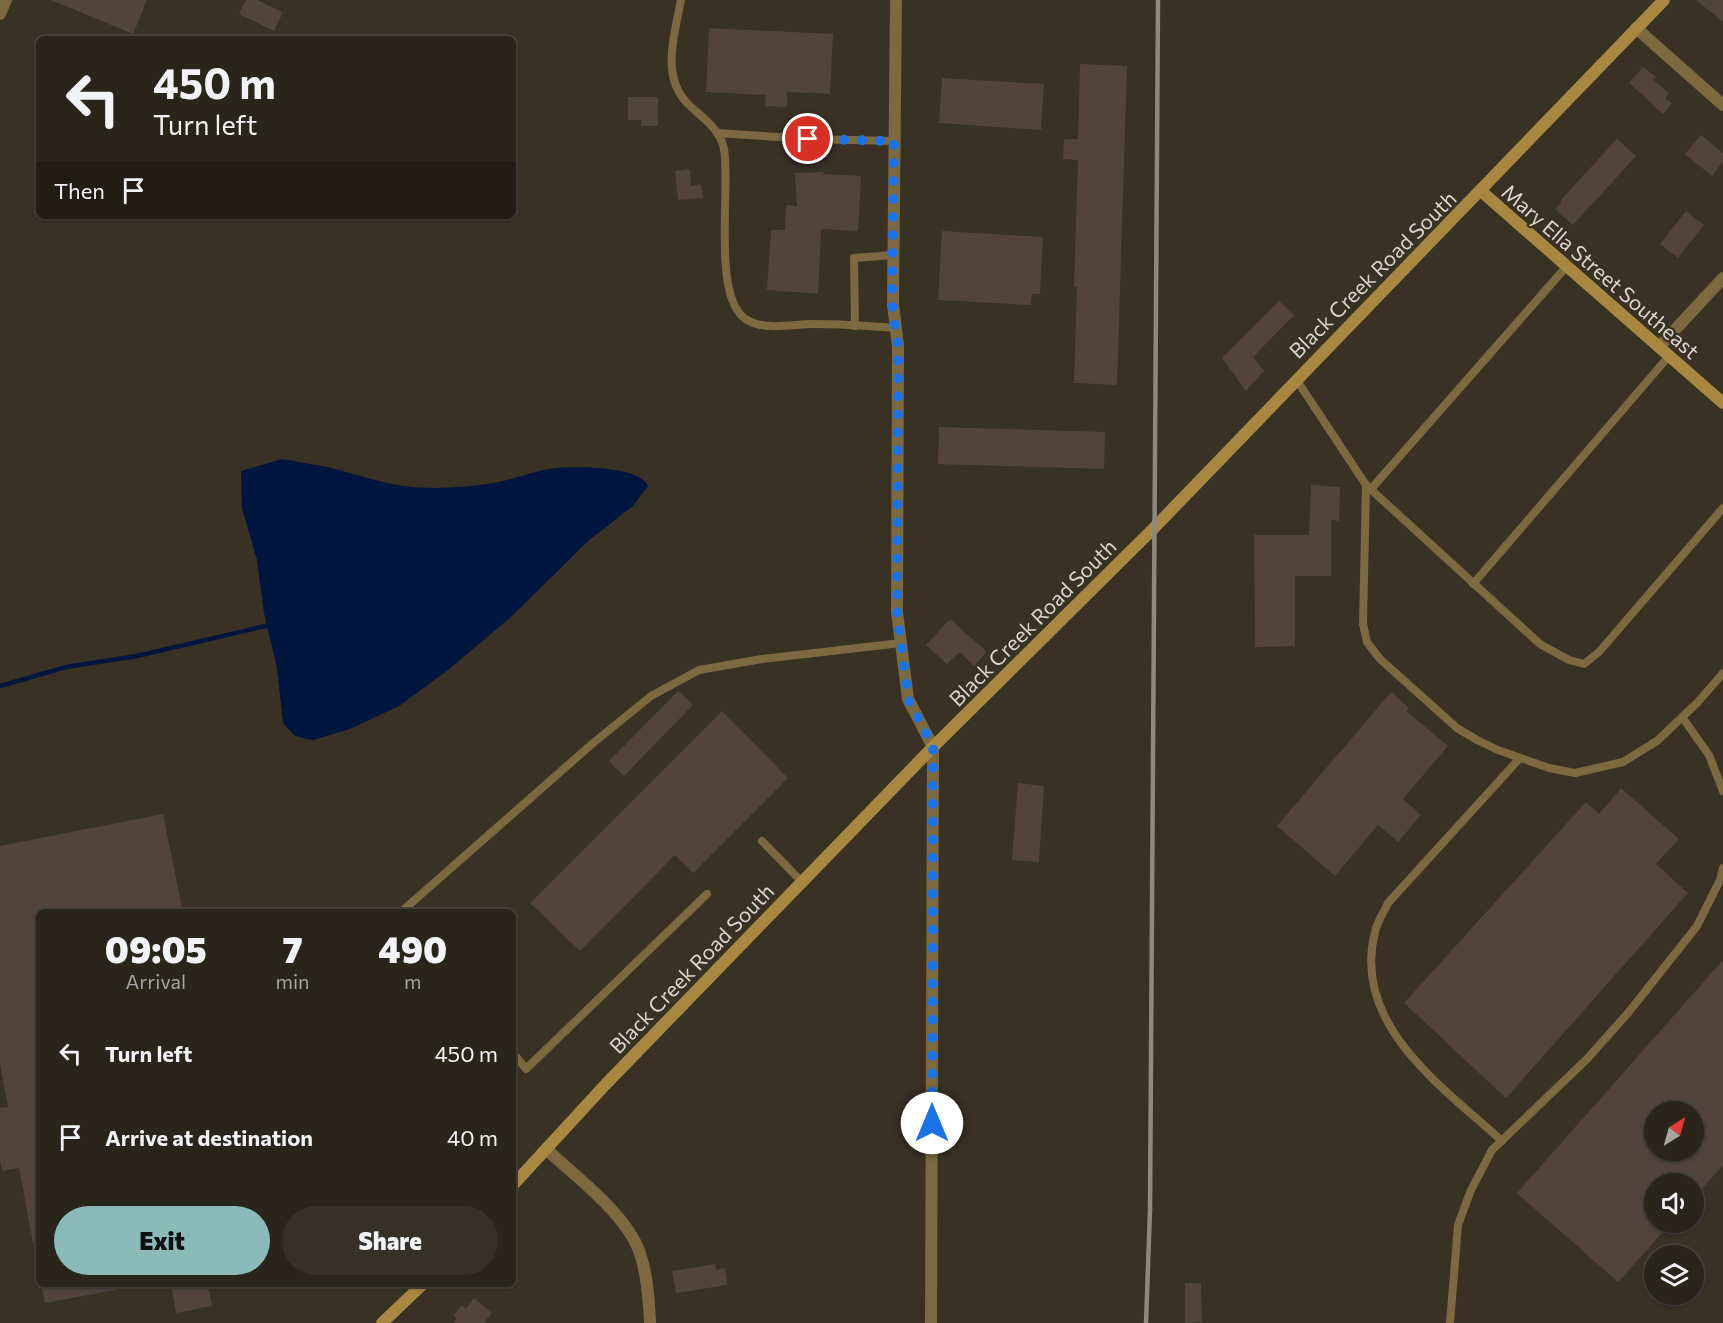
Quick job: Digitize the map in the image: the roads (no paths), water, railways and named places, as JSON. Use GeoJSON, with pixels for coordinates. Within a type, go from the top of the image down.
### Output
{"type":"FeatureCollection","features":[{"type":"Feature","properties":{"kind":"street"},"geometry":{"type":"LineString","coordinates":[[0,14],[6,0]]}},
{"type":"Feature","properties":{"kind":"street"},"geometry":{"type":"LineString","coordinates":[[896,0],[892,304],[898,346],[897,583],[908,699],[933,747],[932,1323]]}},
{"type":"Feature","properties":{"kind":"street","name":"Black Creek Road South"},"geometry":{"type":"LineString","coordinates":[[516,1182],[605,1085],[933,747],[1153,529],[1664,0]]}},
{"type":"Feature","properties":{"kind":"street"},"geometry":{"type":"LineString","coordinates":[[1636,28],[1723,105]]}},
{"type":"Feature","properties":{"kind":"street","name":"Mary Ella Street Southeast"},"geometry":{"type":"LineString","coordinates":[[1481,191],[1723,403]]}},
{"type":"Feature","properties":{"kind":"street"},"geometry":{"type":"LineString","coordinates":[[1659,347],[1723,278]]}},
{"type":"Feature","properties":{"kind":"street"},"geometry":{"type":"LineString","coordinates":[[546,1149],[616,1214],[630,1232],[638,1247],[644,1270],[650,1323]]}},
{"type":"Feature","properties":{"kind":"street"},"geometry":{"type":"LineString","coordinates":[[382,1323],[420,1287]]}},
{"type":"Feature","properties":{"kind":"lane"},"geometry":{"type":"LineString","coordinates":[[681,0],[671,53],[675,87],[687,103],[706,119],[717,133],[724,149],[725,244],[729,291],[737,311],[746,320],[758,325],[896,328]]}},
{"type":"Feature","properties":{"kind":"lane"},"geometry":{"type":"LineString","coordinates":[[717,133],[808,139],[894,141]]}},
{"type":"Feature","properties":{"kind":"lane"},"geometry":{"type":"LineString","coordinates":[[855,326],[854,258],[893,255]]}},
{"type":"Feature","properties":{"kind":"lane"},"geometry":{"type":"LineString","coordinates":[[1567,266],[1369,487],[1363,624],[1366,642],[1380,659],[1457,728],[1477,740],[1520,758],[1549,768],[1575,773],[1623,762],[1657,741],[1723,674]]}},
{"type":"Feature","properties":{"kind":"lane"},"geometry":{"type":"LineString","coordinates":[[1473,584],[1669,356]]}},
{"type":"Feature","properties":{"kind":"lane"},"geometry":{"type":"LineString","coordinates":[[1296,379],[1369,487],[1540,644],[1569,660],[1584,664],[1599,652],[1723,508]]}},
{"type":"Feature","properties":{"kind":"lane"},"geometry":{"type":"LineString","coordinates":[[405,909],[592,744],[651,696],[699,670],[762,659],[901,644]]}},
{"type":"Feature","properties":{"kind":"lane"},"geometry":{"type":"LineString","coordinates":[[1682,717],[1709,755],[1723,791]]}},
{"type":"Feature","properties":{"kind":"lane"},"geometry":{"type":"LineString","coordinates":[[1502,1140],[1407,1053],[1387,1023],[1375,993],[1371,962],[1375,931],[1388,903],[1520,758]]}},
{"type":"Feature","properties":{"kind":"lane"},"geometry":{"type":"LineString","coordinates":[[762,841],[802,882]]}},
{"type":"Feature","properties":{"kind":"lane"},"geometry":{"type":"LineString","coordinates":[[1450,1323],[1458,1226],[1471,1190],[1492,1150],[1587,1059],[1628,1013],[1697,926],[1720,880],[1723,868]]}},
{"type":"Feature","properties":{"kind":"lane"},"geometry":{"type":"LineString","coordinates":[[516,1056],[526,1068],[707,894]]}},
{"type":"Feature","properties":{"kind":"water"},"geometry":{"type":"Polygon","coordinates":[[[282,459],[327,467],[403,486],[426,488],[483,484],[566,467],[621,471],[643,479],[648,486],[633,506],[588,541],[511,617],[448,670],[399,706],[350,729],[313,740],[294,735],[283,723],[277,668],[264,613],[257,560],[242,508],[241,471],[282,459]]]}},
{"type":"Feature","properties":{"kind":"waterway"},"geometry":{"type":"LineString","coordinates":[[0,686],[66,667],[137,656],[274,624]]}},
{"type":"Feature","properties":{"kind":"railway"},"geometry":{"type":"LineString","coordinates":[[1146,1323],[1150,1210],[1158,0]]}}]}
